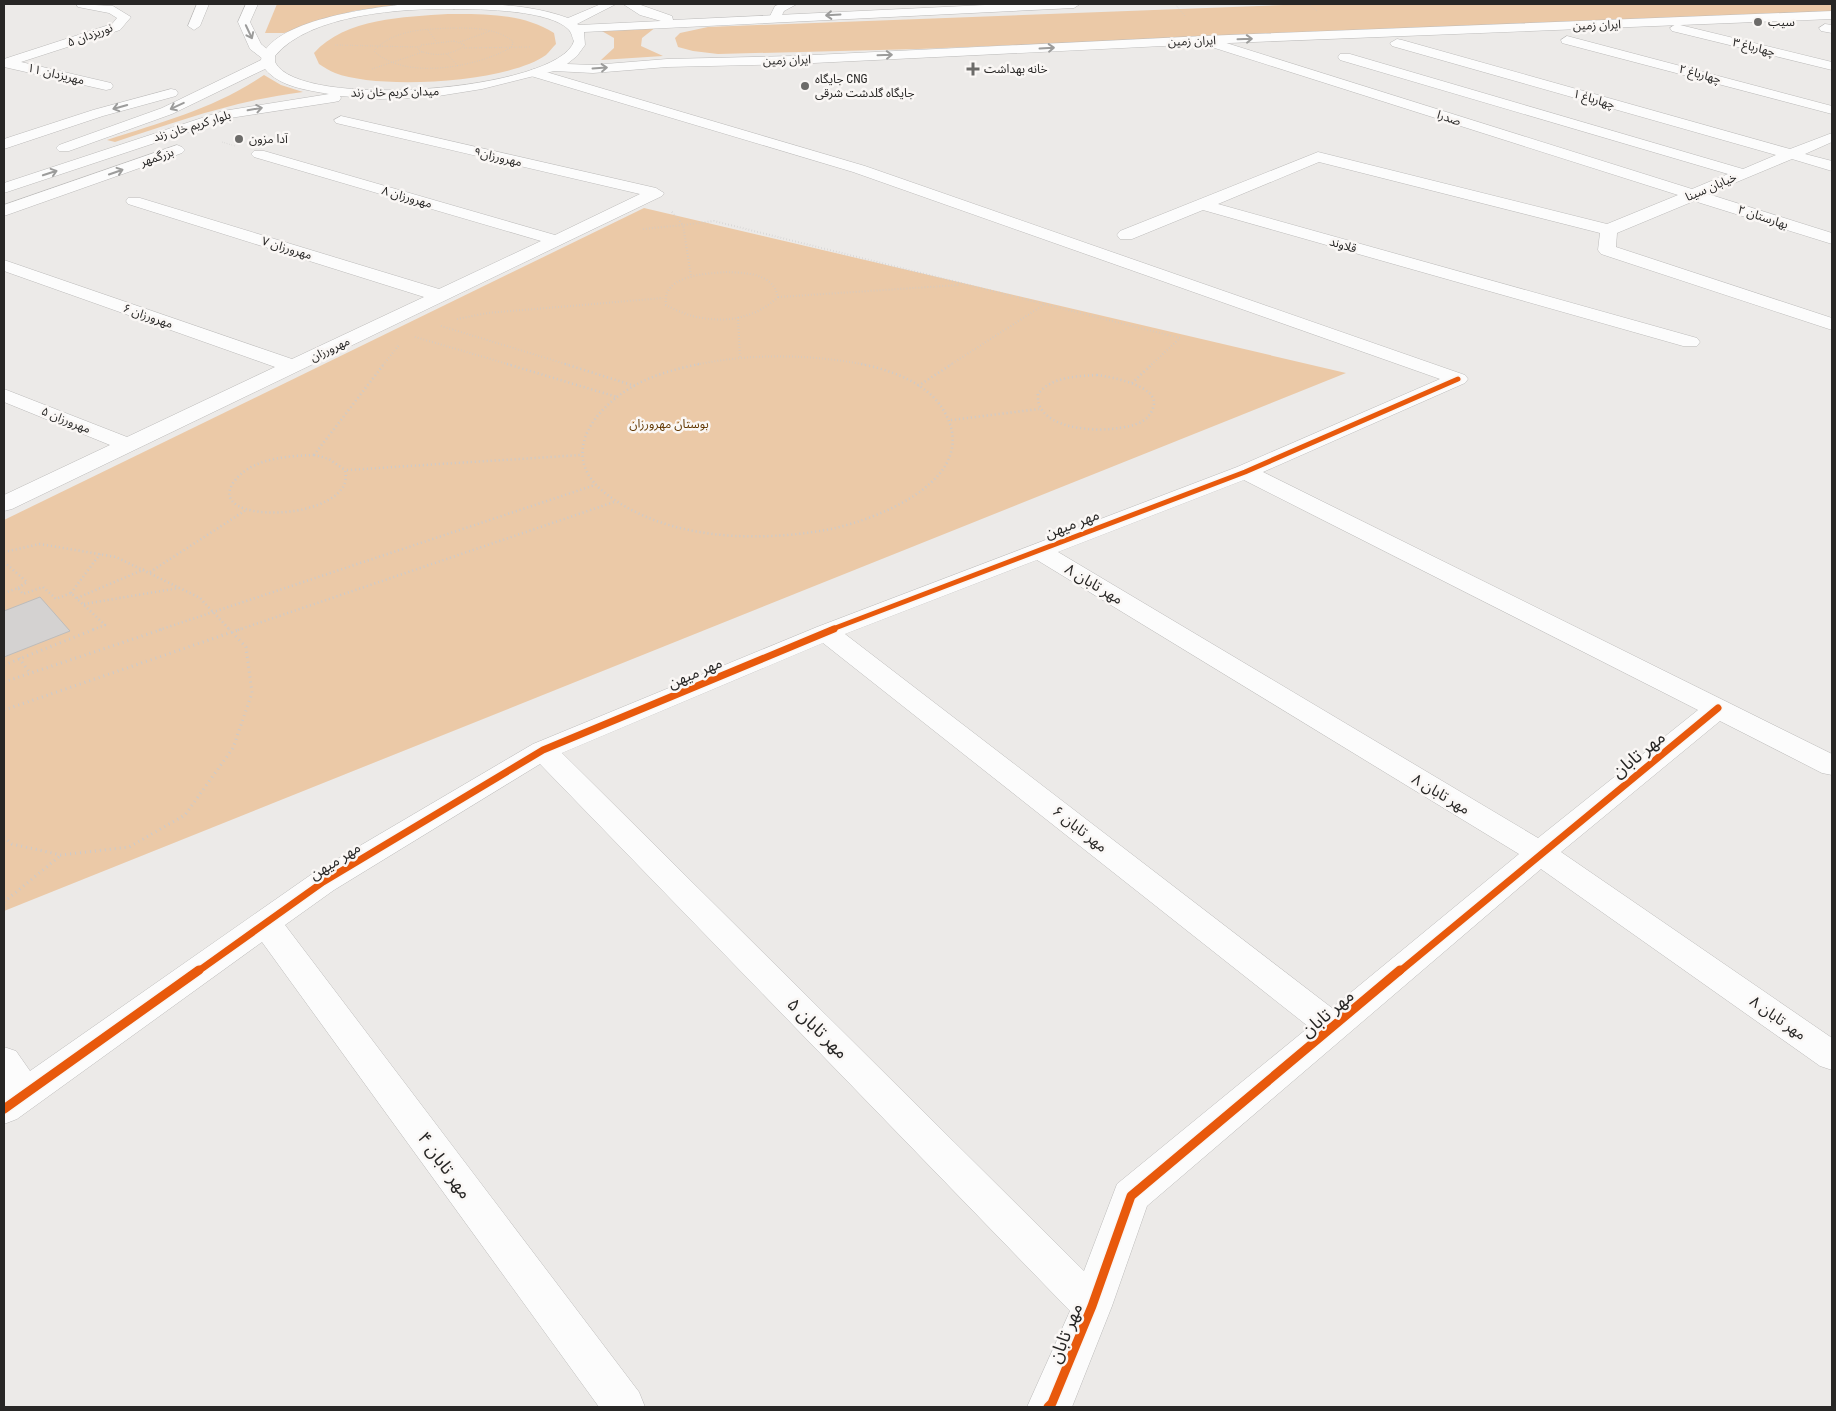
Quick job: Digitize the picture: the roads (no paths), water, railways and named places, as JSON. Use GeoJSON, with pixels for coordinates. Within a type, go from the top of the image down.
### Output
{"type":"FeatureCollection","features":[{"type":"Feature","properties":{"kind":"street","name":"نوریزدان ۵"},"geometry":{"type":"LineString","coordinates":[[37,53],[116,28],[125,17],[113,10],[82,4]]}},
{"type":"Feature","properties":{"kind":"street"},"geometry":{"type":"LineString","coordinates":[[194,26],[202,4]]}},
{"type":"Feature","properties":{"kind":"street","name":"میدان کریم خان زند"},"geometry":{"type":"LineString","coordinates":[[252,4],[244,22],[255,46],[268,59],[275,72],[292,82],[349,93],[386,94],[475,87],[544,70],[576,50],[580,42],[580,36],[572,26]]}},
{"type":"Feature","properties":{"kind":"street"},"geometry":{"type":"LineString","coordinates":[[572,26],[610,4]]}},
{"type":"Feature","properties":{"kind":"street"},"geometry":{"type":"LineString","coordinates":[[629,4],[644,12],[692,23]]}},
{"type":"Feature","properties":{"kind":"street"},"geometry":{"type":"LineString","coordinates":[[775,18],[779,9],[791,4]]}},
{"type":"Feature","properties":{"kind":"street"},"geometry":{"type":"LineString","coordinates":[[268,59],[277,44],[290,36],[331,21],[384,10],[438,5],[513,8],[542,13],[572,26],[692,23],[1074,4]]}},
{"type":"Feature","properties":{"kind":"street","name":"ایران زمین"},"geometry":{"type":"LineString","coordinates":[[544,70],[593,69],[667,62],[793,60],[1204,40],[1832,15]]}},
{"type":"Feature","properties":{"kind":"street"},"geometry":{"type":"LineString","coordinates":[[653,40],[658,34],[669,29],[692,23]]}},
{"type":"Feature","properties":{"kind":"street","name":"چهارباغ ۳"},"geometry":{"type":"LineString","coordinates":[[1676,28],[1832,66]]}},
{"type":"Feature","properties":{"kind":"street","name":"صدرا"},"geometry":{"type":"LineString","coordinates":[[1204,40],[1694,195]]}},
{"type":"Feature","properties":{"kind":"street","name":"چهارباغ ۲"},"geometry":{"type":"LineString","coordinates":[[1567,40],[1832,110]]}},
{"type":"Feature","properties":{"kind":"street","name":"چهارباغ ۱"},"geometry":{"type":"LineString","coordinates":[[1397,43],[1832,166]]}},
{"type":"Feature","properties":{"kind":"street"},"geometry":{"type":"LineString","coordinates":[[12,48],[37,53]]}},
{"type":"Feature","properties":{"kind":"street"},"geometry":{"type":"LineString","coordinates":[[667,50],[676,53],[714,57],[852,56]]}},
{"type":"Feature","properties":{"kind":"street"},"geometry":{"type":"LineString","coordinates":[[5,63],[37,53]]}},
{"type":"Feature","properties":{"kind":"street"},"geometry":{"type":"LineString","coordinates":[[1345,56],[1744,174]]}},
{"type":"Feature","properties":{"kind":"street","name":"بلوار کریم خان زند"},"geometry":{"type":"LineString","coordinates":[[47,154],[167,111],[235,78],[268,59]]}},
{"type":"Feature","properties":{"kind":"street","name":"مهریزدان ۱۱"},"geometry":{"type":"LineString","coordinates":[[5,63],[106,86]]}},
{"type":"Feature","properties":{"kind":"street","name":"مهر میهن"},"geometry":{"type":"LineString","coordinates":[[15,1101],[323,882],[543,750],[826,632],[1245,472],[1458,379],[859,169],[544,70]]}},
{"type":"Feature","properties":{"kind":"street"},"geometry":{"type":"LineString","coordinates":[[4,144],[114,108],[235,78]]}},
{"type":"Feature","properties":{"kind":"street","name":"بلوار کریم خان زند"},"geometry":{"type":"LineString","coordinates":[[4,188],[228,114],[308,100],[386,94]]}},
{"type":"Feature","properties":{"kind":"street"},"geometry":{"type":"LineString","coordinates":[[244,128],[277,116],[308,100]]}},
{"type":"Feature","properties":{"kind":"street"},"geometry":{"type":"LineString","coordinates":[[1463,122],[1512,106]]}},
{"type":"Feature","properties":{"kind":"street","name":"مهرورزان۹"},"geometry":{"type":"LineString","coordinates":[[341,120],[656,193]]}},
{"type":"Feature","properties":{"kind":"street","name":"خیابان سینا"},"geometry":{"type":"LineString","coordinates":[[1609,230],[1832,137]]}},
{"type":"Feature","properties":{"kind":"street","name":"بزرگمهر"},"geometry":{"type":"LineString","coordinates":[[4,211],[192,145]]}},
{"type":"Feature","properties":{"kind":"street","name":"مهرورزان ۸"},"geometry":{"type":"LineString","coordinates":[[259,154],[555,240]]}},
{"type":"Feature","properties":{"kind":"street"},"geometry":{"type":"LineString","coordinates":[[1126,235],[1318,157],[1609,230],[1607,250],[1832,324]]}},
{"type":"Feature","properties":{"kind":"street","name":"مهرورزان"},"geometry":{"type":"LineString","coordinates":[[4,504],[656,193]]}},
{"type":"Feature","properties":{"kind":"street","name":"بهارستان ۲"},"geometry":{"type":"LineString","coordinates":[[1694,195],[1832,239]]}},
{"type":"Feature","properties":{"kind":"street","name":"مهرورزان ۷"},"geometry":{"type":"LineString","coordinates":[[134,201],[441,296]]}},
{"type":"Feature","properties":{"kind":"street","name":"قلاوند"},"geometry":{"type":"LineString","coordinates":[[1202,204],[1690,342]]}},
{"type":"Feature","properties":{"kind":"street","name":"مهرورزان ۶"},"geometry":{"type":"LineString","coordinates":[[4,266],[292,366]]}},
{"type":"Feature","properties":{"kind":"street","name":"مهرورزان ۵"},"geometry":{"type":"LineString","coordinates":[[4,395],[128,445]]}},
{"type":"Feature","properties":{"kind":"street"},"geometry":{"type":"LineString","coordinates":[[1245,472],[1832,766]]}},
{"type":"Feature","properties":{"kind":"street","name":"مهر تابان ۸"},"geometry":{"type":"LineString","coordinates":[[1038,550],[1540,853],[1832,1056]]}},
{"type":"Feature","properties":{"kind":"street","name":"مهر تابان ۶"},"geometry":{"type":"LineString","coordinates":[[826,632],[1334,1026]]}},
{"type":"Feature","properties":{"kind":"street","name":"مهر تابان"},"geometry":{"type":"LineString","coordinates":[[1048,1407],[1052,1403],[1092,1306],[1131,1196],[1540,853],[1718,708]]}},
{"type":"Feature","properties":{"kind":"street","name":"مهر تابان ۵"},"geometry":{"type":"LineString","coordinates":[[543,750],[1092,1306]]}},
{"type":"Feature","properties":{"kind":"street","name":"مهر تابان ۴"},"geometry":{"type":"LineString","coordinates":[[266,923],[624,1407]]}},
{"type":"Feature","properties":{"kind":"street"},"geometry":{"type":"LineString","coordinates":[[4,1061],[15,1101]]}},
{"type":"Feature","properties":{"kind":"place","name":"سیب"},"geometry":{"type":"Point","coordinates":[1758,22]}},
{"type":"Feature","properties":{"kind":"place","name":"خانه بهداشت"},"geometry":{"type":"Point","coordinates":[973,69]}},
{"type":"Feature","properties":{"kind":"place","name":"جایگاه CNG جایگاه گلدشت شرقی"},"geometry":{"type":"Point","coordinates":[805,86]}},
{"type":"Feature","properties":{"kind":"place","name":"آدا مزون"},"geometry":{"type":"Point","coordinates":[239,139]}},
{"type":"Feature","properties":{"kind":"park label","name":"بوستان مهرورزان"},"geometry":{"type":"Point","coordinates":[669,424]}}]}
